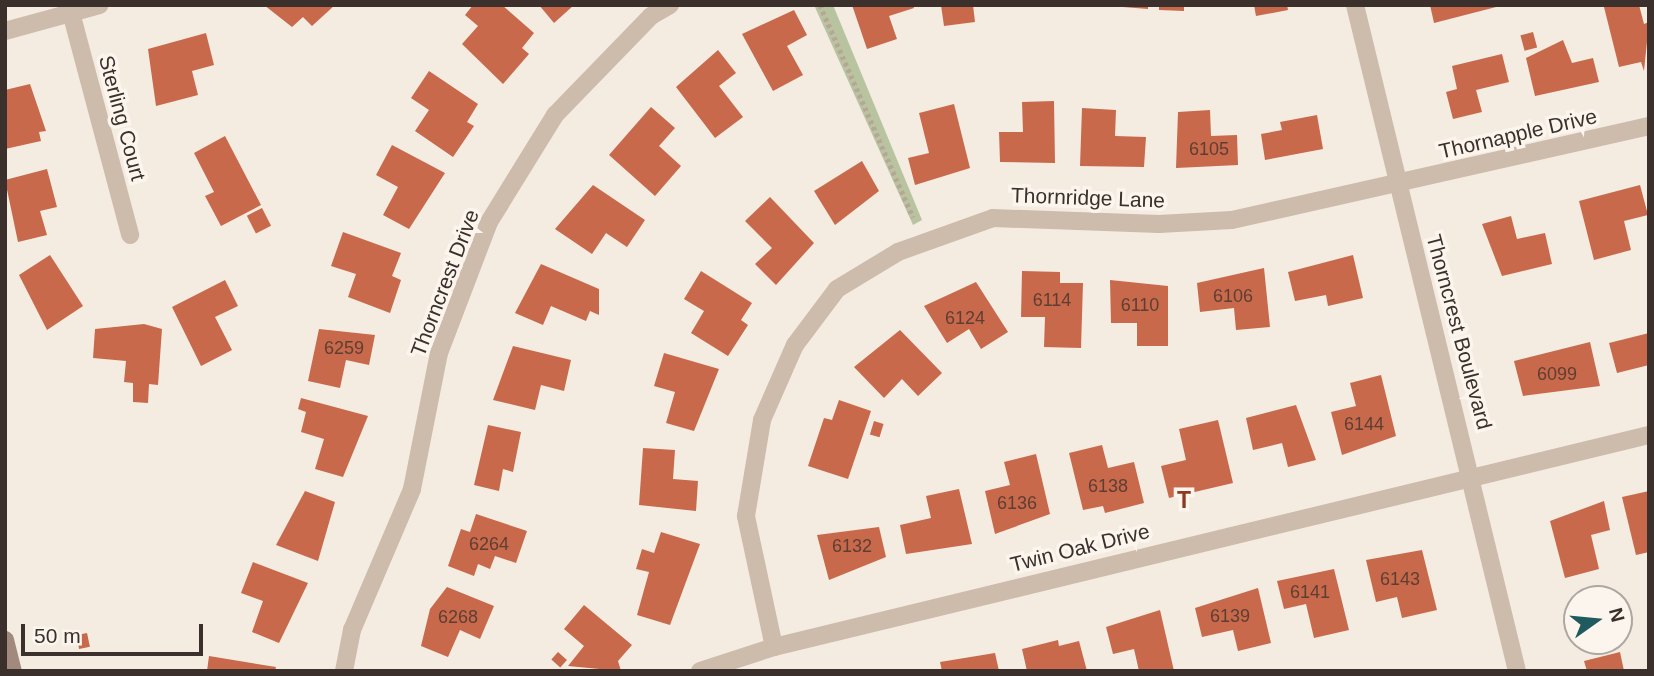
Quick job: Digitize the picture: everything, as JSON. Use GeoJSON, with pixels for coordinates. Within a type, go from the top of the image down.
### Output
{"type":"FeatureCollection","features":[{"type":"Feature","properties":{"kind":"street"},"geometry":{"type":"LineString","coordinates":[[5,31],[70,9],[100,5]]}},
{"type":"Feature","properties":{"kind":"street","name":"Thorncrest Drive"},"geometry":{"type":"LineString","coordinates":[[344,671],[352,630],[412,489],[439,353],[489,222],[555,115],[651,16],[670,5]]}},
{"type":"Feature","properties":{"kind":"street","name":"Thorncrest Boulevard"},"geometry":{"type":"LineString","coordinates":[[1354,5],[1472,475],[1517,671]]}},
{"type":"Feature","properties":{"kind":"street","name":"Sterling Court"},"geometry":{"type":"LineString","coordinates":[[70,9],[130,235]]}},
{"type":"Feature","properties":{"kind":"street","name":"Thornapple Drive"},"geometry":{"type":"LineString","coordinates":[[1398,186],[1649,126]]}},
{"type":"Feature","properties":{"kind":"street","name":"Thornridge Lane"},"geometry":{"type":"LineString","coordinates":[[774,647],[746,516],[750,465],[794,345],[837,289],[942,232],[993,218],[1159,224],[1232,220],[1398,186]]}},
{"type":"Feature","properties":{"kind":"street"},"geometry":{"type":"LineString","coordinates":[[1472,475],[1649,435]]}},
{"type":"Feature","properties":{"kind":"street","name":"Twin Oak Drive"},"geometry":{"type":"LineString","coordinates":[[701,671],[774,647],[1472,475]]}},
{"type":"Feature","properties":{"kind":"street"},"geometry":{"type":"LineString","coordinates":[[5,640],[13,671]]}},
{"type":"Feature","properties":{"kind":"path"},"geometry":{"type":"LineString","coordinates":[[820,5],[913,217]]}},
{"type":"Feature","properties":{"kind":"green space"},"geometry":{"type":"Polygon","coordinates":[[[814,5],[833,5],[922,220],[913,225],[814,5]]]}},
{"type":"Feature","properties":{"kind":"building"},"geometry":{"type":"Polygon","coordinates":[[[264,5],[335,5],[312,26],[303,17],[292,27],[264,5]]]}},
{"type":"Feature","properties":{"kind":"building"},"geometry":{"type":"Polygon","coordinates":[[[473,5],[502,5],[534,33],[522,48],[529,54],[503,84],[462,44],[478,26],[465,15],[473,5]]]}},
{"type":"Feature","properties":{"kind":"building"},"geometry":{"type":"Polygon","coordinates":[[[539,5],[574,5],[554,23],[539,5]]]}},
{"type":"Feature","properties":{"kind":"building"},"geometry":{"type":"Polygon","coordinates":[[[852,5],[913,5],[914,8],[889,16],[897,39],[867,49],[852,5]]]}},
{"type":"Feature","properties":{"kind":"building"},"geometry":{"type":"Polygon","coordinates":[[[941,5],[973,5],[975,22],[944,26],[941,5]]]}},
{"type":"Feature","properties":{"kind":"building"},"geometry":{"type":"Polygon","coordinates":[[[1148,5],[1148,9],[1123,7],[1148,5]]]}},
{"type":"Feature","properties":{"kind":"building"},"geometry":{"type":"Polygon","coordinates":[[[1159,5],[1184,5],[1184,11],[1159,10],[1159,5]]]}},
{"type":"Feature","properties":{"kind":"building"},"geometry":{"type":"Polygon","coordinates":[[[1254,5],[1287,5],[1288,10],[1256,16],[1254,5]]]}},
{"type":"Feature","properties":{"kind":"building"},"geometry":{"type":"Polygon","coordinates":[[[1430,5],[1500,5],[1500,6],[1434,23],[1430,5]]]}},
{"type":"Feature","properties":{"kind":"building"},"geometry":{"type":"Polygon","coordinates":[[[1639,5],[1644,24],[1649,22],[1644,71],[1641,62],[1619,67],[1604,7],[1639,5]]]}},
{"type":"Feature","properties":{"kind":"building"},"geometry":{"type":"Polygon","coordinates":[[[794,10],[807,35],[787,46],[803,75],[773,91],[742,34],[794,10]]]}},
{"type":"Feature","properties":{"kind":"building"},"geometry":{"type":"Polygon","coordinates":[[[1533,32],[1537,47],[1525,51],[1520,35],[1533,32]]]}},
{"type":"Feature","properties":{"kind":"building"},"geometry":{"type":"Polygon","coordinates":[[[206,33],[214,65],[192,71],[198,95],[156,106],[148,49],[206,33]]]}},
{"type":"Feature","properties":{"kind":"building"},"geometry":{"type":"Polygon","coordinates":[[[1563,40],[1572,63],[1593,58],[1599,82],[1535,96],[1526,58],[1563,40]]]}},
{"type":"Feature","properties":{"kind":"building"},"geometry":{"type":"Polygon","coordinates":[[[718,50],[736,73],[719,86],[743,117],[715,138],[676,87],[718,50]]]}},
{"type":"Feature","properties":{"kind":"building"},"geometry":{"type":"Polygon","coordinates":[[[1502,54],[1509,82],[1476,90],[1482,112],[1453,119],[1446,92],[1457,89],[1452,66],[1502,54]]]}},
{"type":"Feature","properties":{"kind":"building"},"geometry":{"type":"Polygon","coordinates":[[[429,71],[478,104],[467,122],[474,126],[453,157],[415,131],[429,110],[411,98],[429,71]]]}},
{"type":"Feature","properties":{"kind":"building"},"geometry":{"type":"Polygon","coordinates":[[[30,84],[46,131],[39,132],[41,141],[5,149],[5,90],[30,84]]]}},
{"type":"Feature","properties":{"kind":"building"},"geometry":{"type":"Polygon","coordinates":[[[1054,101],[1055,163],[1000,162],[999,132],[1023,132],[1022,102],[1054,101]]]}},
{"type":"Feature","properties":{"kind":"building"},"geometry":{"type":"Polygon","coordinates":[[[954,104],[970,168],[915,185],[908,158],[929,153],[919,113],[954,104]]]}},
{"type":"Feature","properties":{"kind":"building"},"geometry":{"type":"Polygon","coordinates":[[[651,107],[675,128],[659,146],[681,166],[655,196],[609,155],[651,107]]]}},
{"type":"Feature","properties":{"kind":"building"},"geometry":{"type":"Polygon","coordinates":[[[1082,108],[1116,110],[1115,136],[1146,137],[1144,167],[1080,166],[1082,108]]]}},
{"type":"Feature","properties":{"kind":"building"},"geometry":{"type":"Polygon","coordinates":[[[1210,110],[1211,136],[1237,135],[1238,165],[1176,168],[1178,112],[1210,110]]]}},
{"type":"Feature","properties":{"kind":"building"},"geometry":{"type":"Polygon","coordinates":[[[1317,115],[1323,149],[1265,160],[1261,134],[1282,130],[1280,122],[1317,115]]]}},
{"type":"Feature","properties":{"kind":"building"},"geometry":{"type":"Polygon","coordinates":[[[225,136],[261,205],[221,226],[205,196],[214,192],[194,153],[225,136]]]}},
{"type":"Feature","properties":{"kind":"building"},"geometry":{"type":"Polygon","coordinates":[[[392,145],[445,173],[409,229],[383,215],[398,187],[376,175],[392,145]]]}},
{"type":"Feature","properties":{"kind":"building"},"geometry":{"type":"Polygon","coordinates":[[[862,161],[879,191],[835,225],[814,191],[862,161]]]}},
{"type":"Feature","properties":{"kind":"building"},"geometry":{"type":"Polygon","coordinates":[[[47,169],[57,207],[40,211],[47,235],[18,242],[5,180],[47,169]]]}},
{"type":"Feature","properties":{"kind":"building"},"geometry":{"type":"Polygon","coordinates":[[[593,185],[645,220],[627,247],[606,233],[592,254],[555,229],[593,185]]]}},
{"type":"Feature","properties":{"kind":"building"},"geometry":{"type":"Polygon","coordinates":[[[1640,185],[1648,215],[1624,221],[1631,250],[1594,260],[1579,201],[1640,185]]]}},
{"type":"Feature","properties":{"kind":"building"},"geometry":{"type":"Polygon","coordinates":[[[770,197],[814,243],[776,285],[755,264],[772,248],[745,221],[770,197]]]}},
{"type":"Feature","properties":{"kind":"building"},"geometry":{"type":"Polygon","coordinates":[[[262,208],[271,226],[256,234],[247,216],[262,208]]]}},
{"type":"Feature","properties":{"kind":"building"},"geometry":{"type":"Polygon","coordinates":[[[1511,216],[1517,239],[1545,233],[1552,264],[1502,276],[1482,224],[1511,216]]]}},
{"type":"Feature","properties":{"kind":"building"},"geometry":{"type":"Polygon","coordinates":[[[343,232],[401,253],[392,276],[401,280],[390,313],[348,297],[356,274],[331,266],[343,232]]]}},
{"type":"Feature","properties":{"kind":"building"},"geometry":{"type":"Polygon","coordinates":[[[50,255],[83,306],[47,330],[19,275],[50,255]]]}},
{"type":"Feature","properties":{"kind":"building"},"geometry":{"type":"Polygon","coordinates":[[[1353,255],[1363,298],[1328,306],[1326,295],[1295,301],[1288,272],[1353,255]]]}},
{"type":"Feature","properties":{"kind":"building"},"geometry":{"type":"Polygon","coordinates":[[[541,264],[599,289],[599,315],[590,311],[586,321],[551,306],[543,325],[515,313],[541,264]]]}},
{"type":"Feature","properties":{"kind":"building"},"geometry":{"type":"Polygon","coordinates":[[[1264,268],[1270,327],[1236,330],[1234,308],[1200,312],[1197,283],[1264,268]]]}},
{"type":"Feature","properties":{"kind":"building"},"geometry":{"type":"Polygon","coordinates":[[[701,271],[752,303],[741,320],[748,325],[728,356],[691,333],[704,311],[684,299],[701,271]]]}},
{"type":"Feature","properties":{"kind":"building"},"geometry":{"type":"Polygon","coordinates":[[[1022,271],[1060,272],[1060,283],[1083,283],[1081,348],[1044,347],[1045,317],[1021,317],[1022,271]]]}},
{"type":"Feature","properties":{"kind":"building"},"geometry":{"type":"Polygon","coordinates":[[[225,280],[238,306],[215,317],[232,350],[201,366],[172,307],[225,280]]]}},
{"type":"Feature","properties":{"kind":"building"},"geometry":{"type":"Polygon","coordinates":[[[1110,280],[1168,286],[1168,346],[1137,346],[1137,323],[1111,323],[1110,280]]]}},
{"type":"Feature","properties":{"kind":"building"},"geometry":{"type":"Polygon","coordinates":[[[976,282],[1008,332],[981,349],[969,329],[947,343],[924,306],[976,282]]]}},
{"type":"Feature","properties":{"kind":"building"},"geometry":{"type":"Polygon","coordinates":[[[144,324],[162,329],[158,385],[149,384],[148,403],[133,402],[133,383],[124,382],[126,361],[93,358],[95,329],[144,324]]]}},
{"type":"Feature","properties":{"kind":"building"},"geometry":{"type":"Polygon","coordinates":[[[319,329],[375,335],[369,365],[346,360],[340,388],[308,381],[319,329]]]}},
{"type":"Feature","properties":{"kind":"building"},"geometry":{"type":"Polygon","coordinates":[[[900,330],[942,373],[918,396],[902,379],[884,398],[854,367],[900,330]]]}},
{"type":"Feature","properties":{"kind":"building"},"geometry":{"type":"Polygon","coordinates":[[[1649,333],[1649,365],[1617,373],[1609,343],[1649,333]]]}},
{"type":"Feature","properties":{"kind":"building"},"geometry":{"type":"Polygon","coordinates":[[[1590,342],[1600,386],[1523,396],[1514,361],[1590,342]]]}},
{"type":"Feature","properties":{"kind":"building"},"geometry":{"type":"Polygon","coordinates":[[[513,346],[571,360],[564,391],[541,385],[535,410],[493,400],[513,346]]]}},
{"type":"Feature","properties":{"kind":"building"},"geometry":{"type":"Polygon","coordinates":[[[664,353],[719,369],[694,431],[666,423],[675,392],[654,386],[664,353]]]}},
{"type":"Feature","properties":{"kind":"building"},"geometry":{"type":"Polygon","coordinates":[[[1381,375],[1396,436],[1342,455],[1331,412],[1356,406],[1350,383],[1381,375]]]}},
{"type":"Feature","properties":{"kind":"building"},"geometry":{"type":"Polygon","coordinates":[[[301,398],[368,416],[343,477],[315,469],[324,439],[301,432],[306,412],[298,409],[301,398]]]}},
{"type":"Feature","properties":{"kind":"building"},"geometry":{"type":"Polygon","coordinates":[[[839,400],[871,411],[848,479],[808,466],[824,418],[832,420],[839,400]]]}},
{"type":"Feature","properties":{"kind":"building"},"geometry":{"type":"Polygon","coordinates":[[[1296,405],[1316,460],[1288,467],[1282,443],[1253,450],[1246,418],[1296,405]]]}},
{"type":"Feature","properties":{"kind":"building"},"geometry":{"type":"Polygon","coordinates":[[[1218,420],[1233,483],[1169,498],[1161,466],[1186,460],[1179,429],[1218,420]]]}},
{"type":"Feature","properties":{"kind":"building"},"geometry":{"type":"Polygon","coordinates":[[[874,421],[884,424],[879,437],[870,434],[874,421]]]}},
{"type":"Feature","properties":{"kind":"building"},"geometry":{"type":"Polygon","coordinates":[[[488,425],[521,432],[513,472],[503,469],[499,491],[474,485],[488,425]]]}},
{"type":"Feature","properties":{"kind":"building"},"geometry":{"type":"Polygon","coordinates":[[[1102,445],[1108,468],[1134,462],[1144,503],[1105,513],[1103,506],[1083,510],[1069,453],[1102,445]]]}},
{"type":"Feature","properties":{"kind":"building"},"geometry":{"type":"Polygon","coordinates":[[[643,448],[675,450],[673,479],[698,481],[696,511],[639,505],[643,448]]]}},
{"type":"Feature","properties":{"kind":"building"},"geometry":{"type":"Polygon","coordinates":[[[1036,454],[1050,514],[995,534],[985,491],[1010,485],[1004,462],[1036,454]]]}},
{"type":"Feature","properties":{"kind":"building"},"geometry":{"type":"Polygon","coordinates":[[[959,489],[972,544],[906,554],[900,525],[931,518],[926,496],[959,489]]]}},
{"type":"Feature","properties":{"kind":"building"},"geometry":{"type":"Polygon","coordinates":[[[305,491],[335,502],[318,561],[276,545],[305,491]]]}},
{"type":"Feature","properties":{"kind":"building"},"geometry":{"type":"Polygon","coordinates":[[[1649,491],[1649,552],[1636,555],[1622,497],[1649,491]]]}},
{"type":"Feature","properties":{"kind":"building"},"geometry":{"type":"Polygon","coordinates":[[[1604,501],[1610,530],[1591,535],[1599,569],[1565,578],[1550,521],[1604,501]]]}},
{"type":"Feature","properties":{"kind":"building"},"geometry":{"type":"Polygon","coordinates":[[[476,514],[527,531],[516,563],[495,556],[490,569],[478,564],[474,576],[448,566],[461,529],[470,532],[476,514]]]}},
{"type":"Feature","properties":{"kind":"building"},"geometry":{"type":"Polygon","coordinates":[[[879,527],[886,557],[829,580],[817,535],[879,527]]]}},
{"type":"Feature","properties":{"kind":"building"},"geometry":{"type":"Polygon","coordinates":[[[661,532],[700,544],[670,625],[637,615],[649,572],[636,569],[642,549],[654,553],[661,532]]]}},
{"type":"Feature","properties":{"kind":"building"},"geometry":{"type":"Polygon","coordinates":[[[1422,550],[1437,610],[1402,618],[1397,597],[1376,602],[1366,560],[1422,550]]]}},
{"type":"Feature","properties":{"kind":"building"},"geometry":{"type":"Polygon","coordinates":[[[253,562],[308,583],[279,643],[252,632],[263,601],[241,593],[253,562]]]}},
{"type":"Feature","properties":{"kind":"building"},"geometry":{"type":"Polygon","coordinates":[[[1334,569],[1349,630],[1314,638],[1306,604],[1284,609],[1277,581],[1334,569]]]}},
{"type":"Feature","properties":{"kind":"building"},"geometry":{"type":"Polygon","coordinates":[[[447,587],[494,606],[480,639],[460,630],[448,657],[421,646],[430,609],[447,587]]]}},
{"type":"Feature","properties":{"kind":"building"},"geometry":{"type":"Polygon","coordinates":[[[1258,588],[1271,643],[1238,651],[1233,630],[1202,637],[1195,608],[1258,588]]]}},
{"type":"Feature","properties":{"kind":"building"},"geometry":{"type":"Polygon","coordinates":[[[584,605],[632,645],[618,661],[621,671],[568,666],[584,646],[564,629],[584,605]]]}},
{"type":"Feature","properties":{"kind":"building"},"geometry":{"type":"Polygon","coordinates":[[[1160,610],[1174,671],[1139,671],[1134,649],[1113,654],[1106,627],[1160,610]]]}},
{"type":"Feature","properties":{"kind":"building"},"geometry":{"type":"Polygon","coordinates":[[[87,633],[90,647],[79,649],[76,635],[87,633]]]}},
{"type":"Feature","properties":{"kind":"building"},"geometry":{"type":"Polygon","coordinates":[[[1058,640],[1059,646],[1079,641],[1087,671],[1027,671],[1022,649],[1058,640]]]}},
{"type":"Feature","properties":{"kind":"building"},"geometry":{"type":"Polygon","coordinates":[[[558,652],[567,660],[560,667],[551,659],[558,652]]]}},
{"type":"Feature","properties":{"kind":"building"},"geometry":{"type":"Polygon","coordinates":[[[995,653],[999,671],[942,671],[940,662],[995,653]]]}},
{"type":"Feature","properties":{"kind":"building"},"geometry":{"type":"Polygon","coordinates":[[[1621,655],[1624,671],[1587,671],[1584,661],[1621,655]]]}},
{"type":"Feature","properties":{"kind":"building"},"geometry":{"type":"Polygon","coordinates":[[[209,656],[276,667],[275,671],[207,671],[209,656]]]}},
{"type":"Feature","properties":{"kind":"district","name":"T"},"geometry":{"type":"Point","coordinates":[1184,500]}}]}
